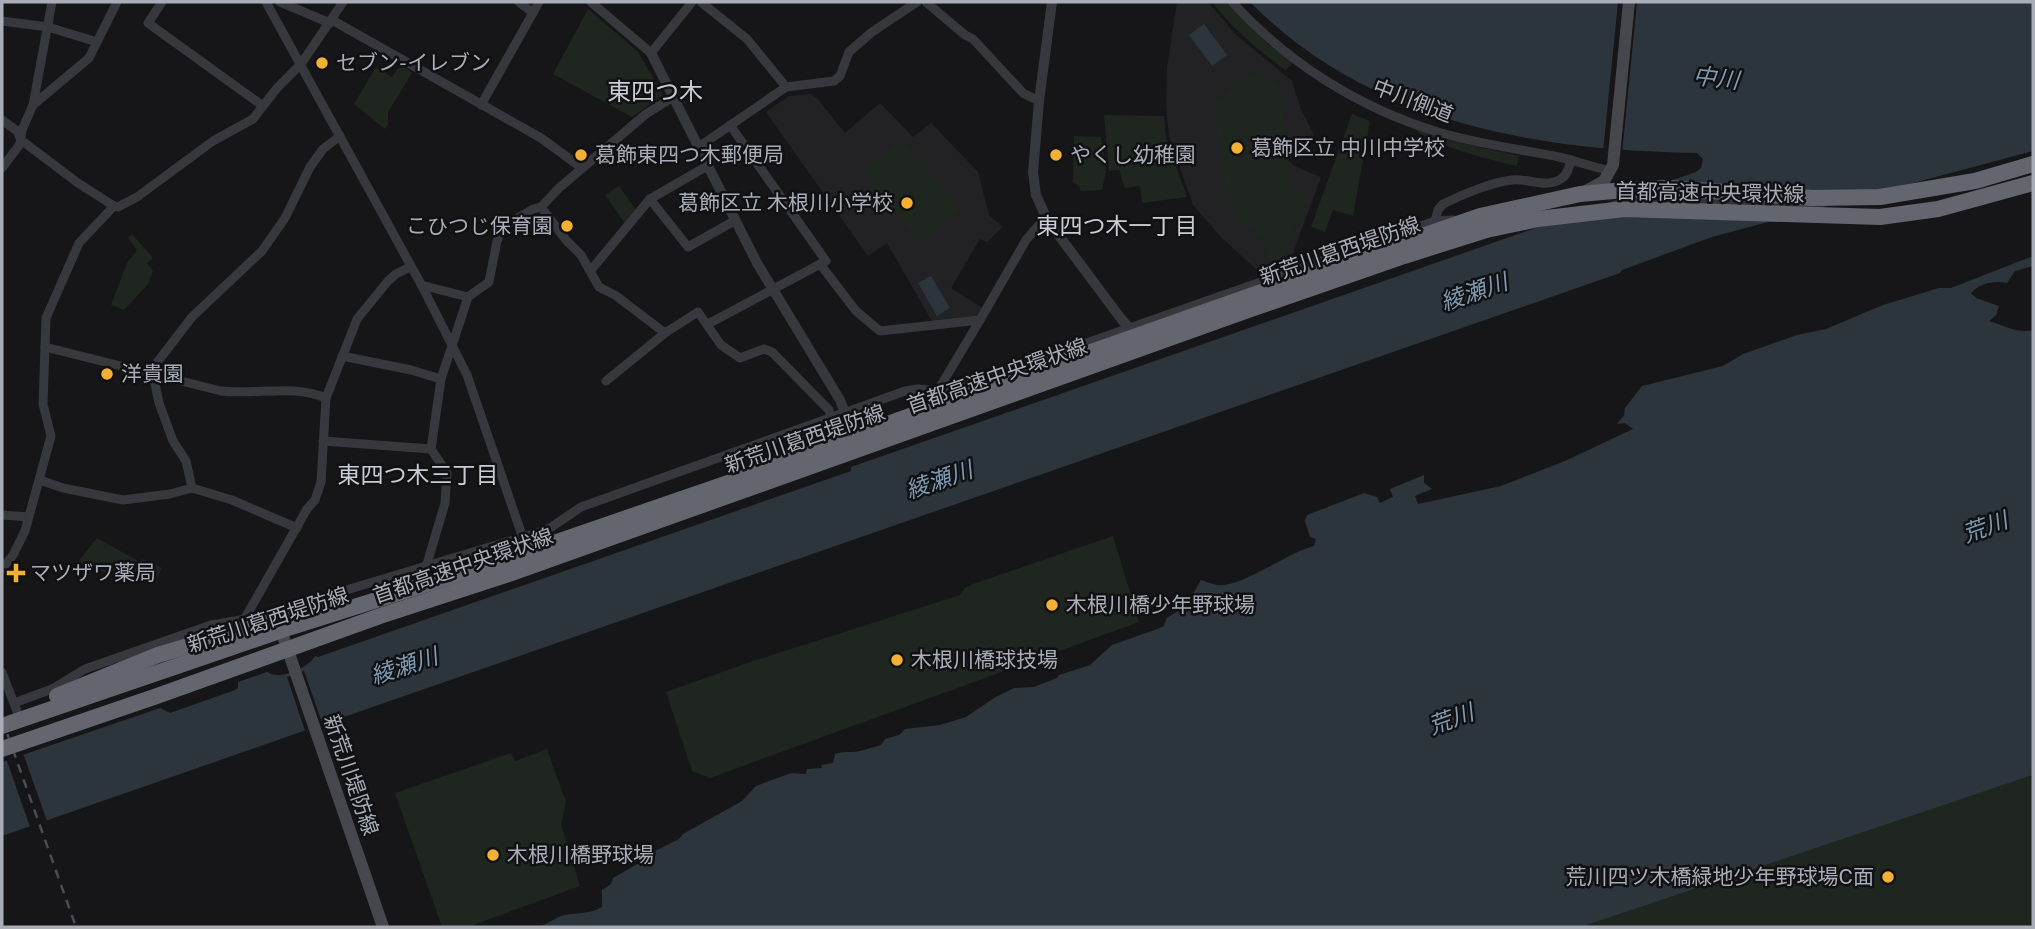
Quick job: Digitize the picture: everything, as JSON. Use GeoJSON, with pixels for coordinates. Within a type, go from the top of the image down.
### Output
{"type":"FeatureCollection","features":[{"type":"Feature","properties":{"kind":"highway","name":"首都高速中央環状線"},"geometry":{"type":"LineString","coordinates":[[2,728],[303,623],[754,474],[896,421],[1480,216],[1569,196],[1625,190],[1668,188],[1812,198],[1880,197],[1975,181],[2033,164]]}},
{"type":"Feature","properties":{"kind":"highway","name":"首都高速中央環状線"},"geometry":{"type":"LineString","coordinates":[[2,749],[380,616],[509,574],[1251,309],[1486,230],[1538,219],[1624,209],[1880,217],[1937,209],[2033,183]]}},
{"type":"Feature","properties":{"kind":"highway"},"geometry":{"type":"LineString","coordinates":[[2,715],[68,692],[158,655],[368,591],[524,549]]}},
{"type":"Feature","properties":{"kind":"highway"},"geometry":{"type":"LineString","coordinates":[[2,738],[380,616]]}},
{"type":"Feature","properties":{"kind":"main road"},"geometry":{"type":"LineString","coordinates":[[1612,166],[1629,2]]}},
{"type":"Feature","properties":{"kind":"main road","name":"新荒川葛西堤防線"},"geometry":{"type":"LineString","coordinates":[[2,728],[22,724],[128,686],[427,589],[524,549],[856,442],[1472,225],[1595,188],[1604,181],[1612,166]]}},
{"type":"Feature","properties":{"kind":"main road","name":"新荒川堤防線"},"geometry":{"type":"LineString","coordinates":[[283,636],[383,927]]}},
{"type":"Feature","properties":{"kind":"street"},"geometry":{"type":"LineString","coordinates":[[2,168],[21,140],[22,130],[33,105],[52,2]]}},
{"type":"Feature","properties":{"kind":"street"},"geometry":{"type":"LineString","coordinates":[[33,105],[89,58],[117,2]]}},
{"type":"Feature","properties":{"kind":"street"},"geometry":{"type":"LineString","coordinates":[[162,2],[148,23],[263,106]]}},
{"type":"Feature","properties":{"kind":"street"},"geometry":{"type":"LineString","coordinates":[[265,2],[421,285],[467,375],[524,549]]}},
{"type":"Feature","properties":{"kind":"street"},"geometry":{"type":"LineString","coordinates":[[280,2],[331,21],[541,138],[582,168]]}},
{"type":"Feature","properties":{"kind":"street"},"geometry":{"type":"LineString","coordinates":[[2,120],[17,131],[21,140],[78,183],[118,207],[137,197],[213,141],[253,119],[276,88],[301,64],[343,2]]}},
{"type":"Feature","properties":{"kind":"street"},"geometry":{"type":"LineString","coordinates":[[519,2],[533,13]]}},
{"type":"Feature","properties":{"kind":"street"},"geometry":{"type":"LineString","coordinates":[[481,105],[539,2]]}},
{"type":"Feature","properties":{"kind":"street"},"geometry":{"type":"LineString","coordinates":[[591,2],[651,53],[773,290],[815,356],[845,412],[856,442]]}},
{"type":"Feature","properties":{"kind":"street"},"geometry":{"type":"LineString","coordinates":[[651,53],[692,2]]}},
{"type":"Feature","properties":{"kind":"street"},"geometry":{"type":"LineString","coordinates":[[701,2],[747,39],[786,87]]}},
{"type":"Feature","properties":{"kind":"street"},"geometry":{"type":"LineString","coordinates":[[700,146],[786,87],[834,81],[840,76],[849,51],[917,2]]}},
{"type":"Feature","properties":{"kind":"street"},"geometry":{"type":"LineString","coordinates":[[926,2],[965,35],[973,38],[1023,93],[1039,101]]}},
{"type":"Feature","properties":{"kind":"street"},"geometry":{"type":"LineString","coordinates":[[1052,2],[1039,101],[1034,184],[1046,217],[1130,329],[1142,341]]}},
{"type":"Feature","properties":{"kind":"street","name":"中川側道"},"geometry":{"type":"LineString","coordinates":[[1233,2],[1258,30],[1291,56],[1327,81],[1376,109],[1438,132],[1509,149],[1612,166]]}},
{"type":"Feature","properties":{"kind":"street"},"geometry":{"type":"LineString","coordinates":[[2,21],[48,27],[97,43]]}},
{"type":"Feature","properties":{"kind":"street"},"geometry":{"type":"LineString","coordinates":[[427,564],[445,503],[447,473],[432,449],[441,379],[468,297],[489,282],[497,241],[502,230],[510,222],[541,207],[646,114],[675,96]]}},
{"type":"Feature","properties":{"kind":"street"},"geometry":{"type":"LineString","coordinates":[[708,324],[826,261],[730,125]]}},
{"type":"Feature","properties":{"kind":"street"},"geometry":{"type":"LineString","coordinates":[[192,488],[186,461],[173,441],[159,403],[152,369],[178,333],[208,300],[262,251],[285,218],[310,167],[323,149],[340,136]]}},
{"type":"Feature","properties":{"kind":"street"},"geometry":{"type":"LineString","coordinates":[[1435,221],[1443,204],[1505,181],[1521,180],[1542,184],[1562,179],[1571,160]]}},
{"type":"Feature","properties":{"kind":"street"},"geometry":{"type":"LineString","coordinates":[[591,270],[650,199],[709,165]]}},
{"type":"Feature","properties":{"kind":"street"},"geometry":{"type":"LineString","coordinates":[[650,199],[688,247],[736,220]]}},
{"type":"Feature","properties":{"kind":"street"},"geometry":{"type":"LineString","coordinates":[[2,569],[13,555],[29,517],[51,436],[43,404],[46,318],[79,243],[114,206]]}},
{"type":"Feature","properties":{"kind":"street"},"geometry":{"type":"LineString","coordinates":[[541,207],[591,270],[599,287],[615,295],[665,333]]}},
{"type":"Feature","properties":{"kind":"street"},"geometry":{"type":"LineString","coordinates":[[933,391],[981,320],[1026,240],[1046,217]]}},
{"type":"Feature","properties":{"kind":"street"},"geometry":{"type":"LineString","coordinates":[[14,703],[52,689],[85,669],[211,625],[244,620],[427,564],[524,549],[580,507],[905,391],[950,391],[1435,221],[1453,220],[1472,225]]}},
{"type":"Feature","properties":{"kind":"street"},"geometry":{"type":"LineString","coordinates":[[820,264],[856,311],[880,331],[981,320]]}},
{"type":"Feature","properties":{"kind":"street"},"geometry":{"type":"LineString","coordinates":[[244,620],[307,509],[315,500],[321,482],[326,398],[357,319],[388,281],[410,267]]}},
{"type":"Feature","properties":{"kind":"street"},"geometry":{"type":"LineString","coordinates":[[421,285],[468,297]]}},
{"type":"Feature","properties":{"kind":"street"},"geometry":{"type":"LineString","coordinates":[[606,381],[665,333],[698,312],[721,345],[740,358],[764,349],[772,352],[829,410],[831,417]]}},
{"type":"Feature","properties":{"kind":"street"},"geometry":{"type":"LineString","coordinates":[[46,347],[221,391],[311,391],[326,398]]}},
{"type":"Feature","properties":{"kind":"street"},"geometry":{"type":"LineString","coordinates":[[342,356],[441,379]]}},
{"type":"Feature","properties":{"kind":"street"},"geometry":{"type":"LineString","coordinates":[[933,391],[939,412]]}},
{"type":"Feature","properties":{"kind":"street"},"geometry":{"type":"LineString","coordinates":[[323,441],[432,449]]}},
{"type":"Feature","properties":{"kind":"street"},"geometry":{"type":"LineString","coordinates":[[40,480],[63,488],[123,500],[170,494],[192,488],[232,500],[297,528]]}},
{"type":"Feature","properties":{"kind":"street"},"geometry":{"type":"LineString","coordinates":[[2,515],[29,517]]}},
{"type":"Feature","properties":{"kind":"street"},"geometry":{"type":"LineString","coordinates":[[2,672],[22,724]]}},
{"type":"Feature","properties":{"kind":"shaded area","name":"葛飾区立 中川中学校"},"geometry":{"type":"Polygon","coordinates":[[[1177,2],[1208,2],[1236,35],[1292,81],[1300,107],[1314,135],[1288,160],[1294,166],[1321,177],[1289,264],[1260,273],[1220,236],[1193,205],[1169,136],[1166,105],[1167,67],[1177,2]]]}},
{"type":"Feature","properties":{"kind":"shaded area"},"geometry":{"type":"Polygon","coordinates":[[[1212,2],[1225,2],[1267,43],[1293,63],[1285,70],[1265,55],[1228,21],[1212,2]]]}},
{"type":"Feature","properties":{"kind":"shaded area"},"geometry":{"type":"Polygon","coordinates":[[[588,9],[638,52],[663,95],[632,117],[553,74],[588,9]]]}},
{"type":"Feature","properties":{"kind":"shaded area"},"geometry":{"type":"Polygon","coordinates":[[[401,64],[412,73],[388,112],[385,129],[354,104],[376,67],[392,77],[401,64]]]}},
{"type":"Feature","properties":{"kind":"shaded area"},"geometry":{"type":"Polygon","coordinates":[[[1257,69],[1280,88],[1291,187],[1309,194],[1284,257],[1266,263],[1266,244],[1231,213],[1212,103],[1257,69]]]}},
{"type":"Feature","properties":{"kind":"shaded area","name":"葛飾区立 木根川小学校"},"geometry":{"type":"Polygon","coordinates":[[[810,94],[817,98],[845,133],[880,103],[913,137],[931,123],[978,172],[989,215],[1003,227],[987,242],[980,239],[951,288],[984,309],[978,318],[933,323],[887,243],[868,256],[766,112],[789,96],[810,94]]]}},
{"type":"Feature","properties":{"kind":"shaded area"},"geometry":{"type":"Polygon","coordinates":[[[1352,114],[1370,121],[1353,216],[1333,210],[1325,232],[1311,227],[1352,114]]]}},
{"type":"Feature","properties":{"kind":"shaded area"},"geometry":{"type":"Polygon","coordinates":[[[1104,115],[1164,116],[1166,138],[1187,197],[1142,203],[1140,186],[1125,188],[1119,170],[1109,171],[1104,115]]]}},
{"type":"Feature","properties":{"kind":"shaded area"},"geometry":{"type":"Polygon","coordinates":[[[1415,129],[1448,140],[1519,156],[1517,166],[1446,146],[1415,129]]]}},
{"type":"Feature","properties":{"kind":"shaded area"},"geometry":{"type":"Polygon","coordinates":[[[1074,136],[1101,137],[1106,171],[1102,190],[1081,191],[1073,182],[1074,136]]]}},
{"type":"Feature","properties":{"kind":"shaded area"},"geometry":{"type":"Polygon","coordinates":[[[902,139],[961,209],[921,243],[862,172],[902,139]]]}},
{"type":"Feature","properties":{"kind":"shaded area"},"geometry":{"type":"Polygon","coordinates":[[[619,186],[636,210],[625,223],[605,195],[619,186]]]}},
{"type":"Feature","properties":{"kind":"shaded area"},"geometry":{"type":"Polygon","coordinates":[[[132,234],[153,258],[147,263],[153,271],[148,284],[124,310],[111,305],[127,263],[137,250],[128,238],[132,234]]]}},
{"type":"Feature","properties":{"kind":"shaded area"},"geometry":{"type":"Polygon","coordinates":[[[1113,536],[1139,622],[710,778],[692,771],[666,692],[753,661],[960,595],[965,588],[973,584],[1113,536]]]}},
{"type":"Feature","properties":{"kind":"shaded area"},"geometry":{"type":"Polygon","coordinates":[[[97,538],[140,562],[142,559],[162,568],[155,583],[140,580],[138,583],[77,563],[97,538]]]}},
{"type":"Feature","properties":{"kind":"shaded area","name":"木根川橋野球場"},"geometry":{"type":"Polygon","coordinates":[[[547,749],[566,802],[561,824],[580,886],[468,927],[442,927],[395,793],[511,753],[515,761],[547,749]]]}},
{"type":"Feature","properties":{"kind":"shaded area"},"geometry":{"type":"Polygon","coordinates":[[[2033,775],[2033,927],[1581,927],[1639,907],[2033,775]]]}},
{"type":"Feature","properties":{"kind":"water"},"geometry":{"type":"Polygon","coordinates":[[[1250,2],[2033,2],[2033,151],[1712,237],[1620,273],[2,836],[2,762],[160,708],[170,713],[235,690],[238,688],[238,682],[267,672],[279,675],[293,672],[315,656],[851,471],[851,467],[1696,172],[1701,168],[1703,159],[1697,153],[1636,151],[1515,136],[1457,122],[1401,102],[1347,76],[1297,43],[1250,2]]]}},
{"type":"Feature","properties":{"kind":"water"},"geometry":{"type":"Polygon","coordinates":[[[1204,24],[1227,55],[1212,66],[1189,35],[1204,24]]]}},
{"type":"Feature","properties":{"kind":"water","name":"荒川"},"geometry":{"type":"Polygon","coordinates":[[[2033,256],[2033,266],[2015,271],[2007,283],[1988,283],[1971,293],[1976,298],[1999,306],[1996,315],[1989,321],[2016,330],[2033,330],[2033,775],[1581,927],[539,927],[561,916],[602,907],[602,890],[611,884],[613,878],[742,801],[756,786],[791,773],[806,774],[807,769],[822,768],[821,765],[833,763],[835,754],[881,745],[885,739],[899,735],[905,729],[940,725],[966,717],[1014,688],[1034,687],[1090,665],[1112,645],[1163,627],[1167,618],[1186,606],[1201,580],[1227,585],[1314,546],[1316,539],[1310,537],[1305,521],[1307,515],[1364,493],[1377,497],[1380,503],[1393,497],[1390,489],[1424,475],[1424,483],[1432,489],[1415,496],[1418,504],[1501,486],[1565,461],[1633,429],[1625,423],[1617,424],[1624,415],[1625,408],[1642,386],[1723,366],[1743,354],[1797,335],[1826,329],[1883,305],[1939,288],[1951,288],[2033,256]]]}},
{"type":"Feature","properties":{"kind":"water"},"geometry":{"type":"Polygon","coordinates":[[[931,276],[950,308],[937,316],[918,283],[931,276]]]}},
{"type":"Feature","properties":{"kind":"pier"},"geometry":{"type":"Polygon","coordinates":[[[1618,2],[1637,2],[1622,154],[1603,152],[1618,2]]]}},
{"type":"Feature","properties":{"kind":"pier"},"geometry":{"type":"Polygon","coordinates":[[[304,671],[324,728],[306,734],[287,677],[304,671]]]}},
{"type":"Feature","properties":{"kind":"pier"},"geometry":{"type":"Polygon","coordinates":[[[23,753],[48,824],[31,830],[6,758],[23,753]]]}},
{"type":"Feature","properties":{"kind":"railway"},"geometry":{"type":"LineString","coordinates":[[2,719],[76,927]]}},
{"type":"Feature","properties":{"kind":"place","name":"セブン-イレブン"},"geometry":{"type":"Point","coordinates":[322,63]}},
{"type":"Feature","properties":{"kind":"place","name":"葛飾区立 中川中学校"},"geometry":{"type":"Point","coordinates":[1237,148]}},
{"type":"Feature","properties":{"kind":"place","name":"葛飾東四つ木郵便局"},"geometry":{"type":"Point","coordinates":[581,155]}},
{"type":"Feature","properties":{"kind":"place","name":"やくし幼稚園"},"geometry":{"type":"Point","coordinates":[1056,155]}},
{"type":"Feature","properties":{"kind":"place","name":"葛飾区立 木根川小学校"},"geometry":{"type":"Point","coordinates":[907,203]}},
{"type":"Feature","properties":{"kind":"place","name":"こひつじ保育園"},"geometry":{"type":"Point","coordinates":[567,226]}},
{"type":"Feature","properties":{"kind":"place","name":"洋貴園"},"geometry":{"type":"Point","coordinates":[107,374]}},
{"type":"Feature","properties":{"kind":"place","name":"マツザワ薬局"},"geometry":{"type":"Point","coordinates":[16,573]}},
{"type":"Feature","properties":{"kind":"place","name":"木根川橋少年野球場"},"geometry":{"type":"Point","coordinates":[1052,605]}},
{"type":"Feature","properties":{"kind":"place","name":"木根川橋球技場"},"geometry":{"type":"Point","coordinates":[897,660]}},
{"type":"Feature","properties":{"kind":"place","name":"木根川橋野球場"},"geometry":{"type":"Point","coordinates":[493,855]}},
{"type":"Feature","properties":{"kind":"place","name":"荒川四ツ木橋緑地少年野球場C面"},"geometry":{"type":"Point","coordinates":[1888,877]}},
{"type":"Feature","properties":{"kind":"district","name":"東四つ木"},"geometry":{"type":"Point","coordinates":[655,92]}},
{"type":"Feature","properties":{"kind":"district","name":"東四つ木一丁目"},"geometry":{"type":"Point","coordinates":[1117,226]}},
{"type":"Feature","properties":{"kind":"district","name":"東四つ木三丁目"},"geometry":{"type":"Point","coordinates":[418,475]}},
{"type":"Feature","properties":{"kind":"water label","name":"中川"},"geometry":{"type":"Point","coordinates":[1716,78]}},
{"type":"Feature","properties":{"kind":"water label","name":"綾瀬川"},"geometry":{"type":"Point","coordinates":[1474,292]}},
{"type":"Feature","properties":{"kind":"water label","name":"綾瀬川"},"geometry":{"type":"Point","coordinates":[939,480]}},
{"type":"Feature","properties":{"kind":"water label","name":"綾瀬川"},"geometry":{"type":"Point","coordinates":[404,666]}}]}
